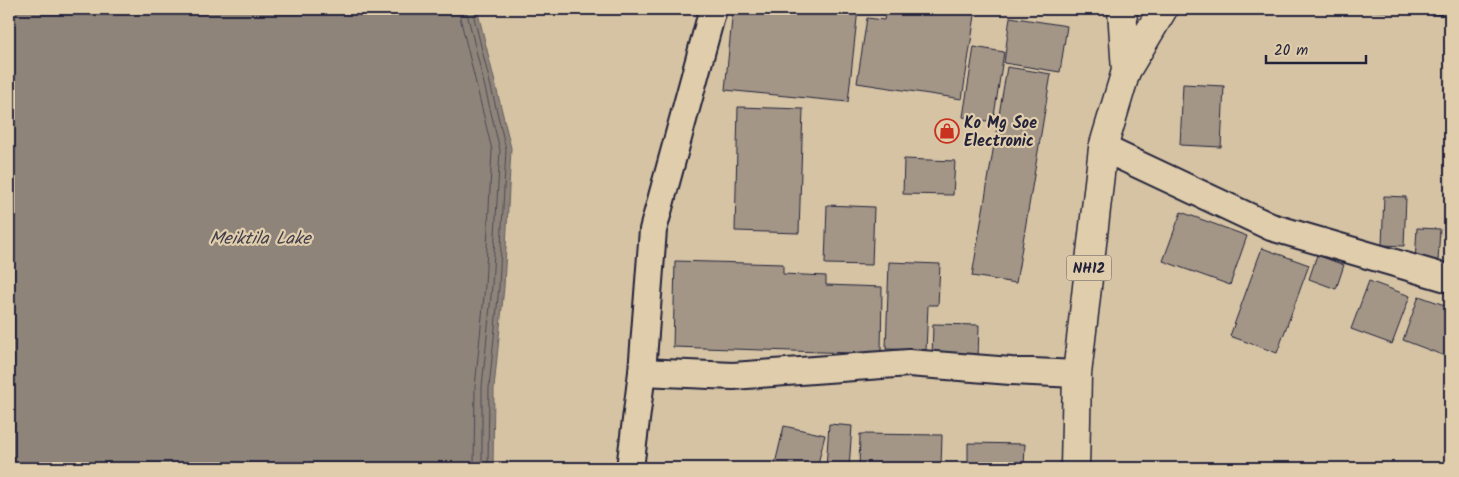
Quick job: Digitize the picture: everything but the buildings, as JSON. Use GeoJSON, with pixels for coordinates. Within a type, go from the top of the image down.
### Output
{"type":"FeatureCollection","features":[{"type":"Feature","properties":{"kind":"highway","name":"NH12"},"geometry":{"type":"LineString","coordinates":[[1122,9],[1126,71]]}},
{"type":"Feature","properties":{"kind":"highway","name":"NH12"},"geometry":{"type":"LineString","coordinates":[[1075,468],[1077,374],[1103,148],[1126,71],[1163,9]]}},
{"type":"Feature","properties":{"kind":"street"},"geometry":{"type":"LineString","coordinates":[[630,468],[642,372],[653,230],[713,9]]}},
{"type":"Feature","properties":{"kind":"street"},"geometry":{"type":"LineString","coordinates":[[1103,148],[1271,227],[1450,279]]}},
{"type":"Feature","properties":{"kind":"street"},"geometry":{"type":"LineString","coordinates":[[642,372],[733,376],[909,363],[1077,374]]}},
{"type":"Feature","properties":{"kind":"water","name":"Meiktila Lake"},"geometry":{"type":"Polygon","coordinates":[[[9,9],[477,9],[511,148],[504,287],[494,388],[493,468],[9,468],[9,9]]]}},
{"type":"Feature","properties":{"kind":"railway"},"geometry":{"type":"LineString","coordinates":[[1367,9],[1450,14]]}},
{"type":"Feature","properties":{"kind":"place","name":"Ko Mg Soe Electronic"},"geometry":{"type":"Point","coordinates":[947,131]}}]}
